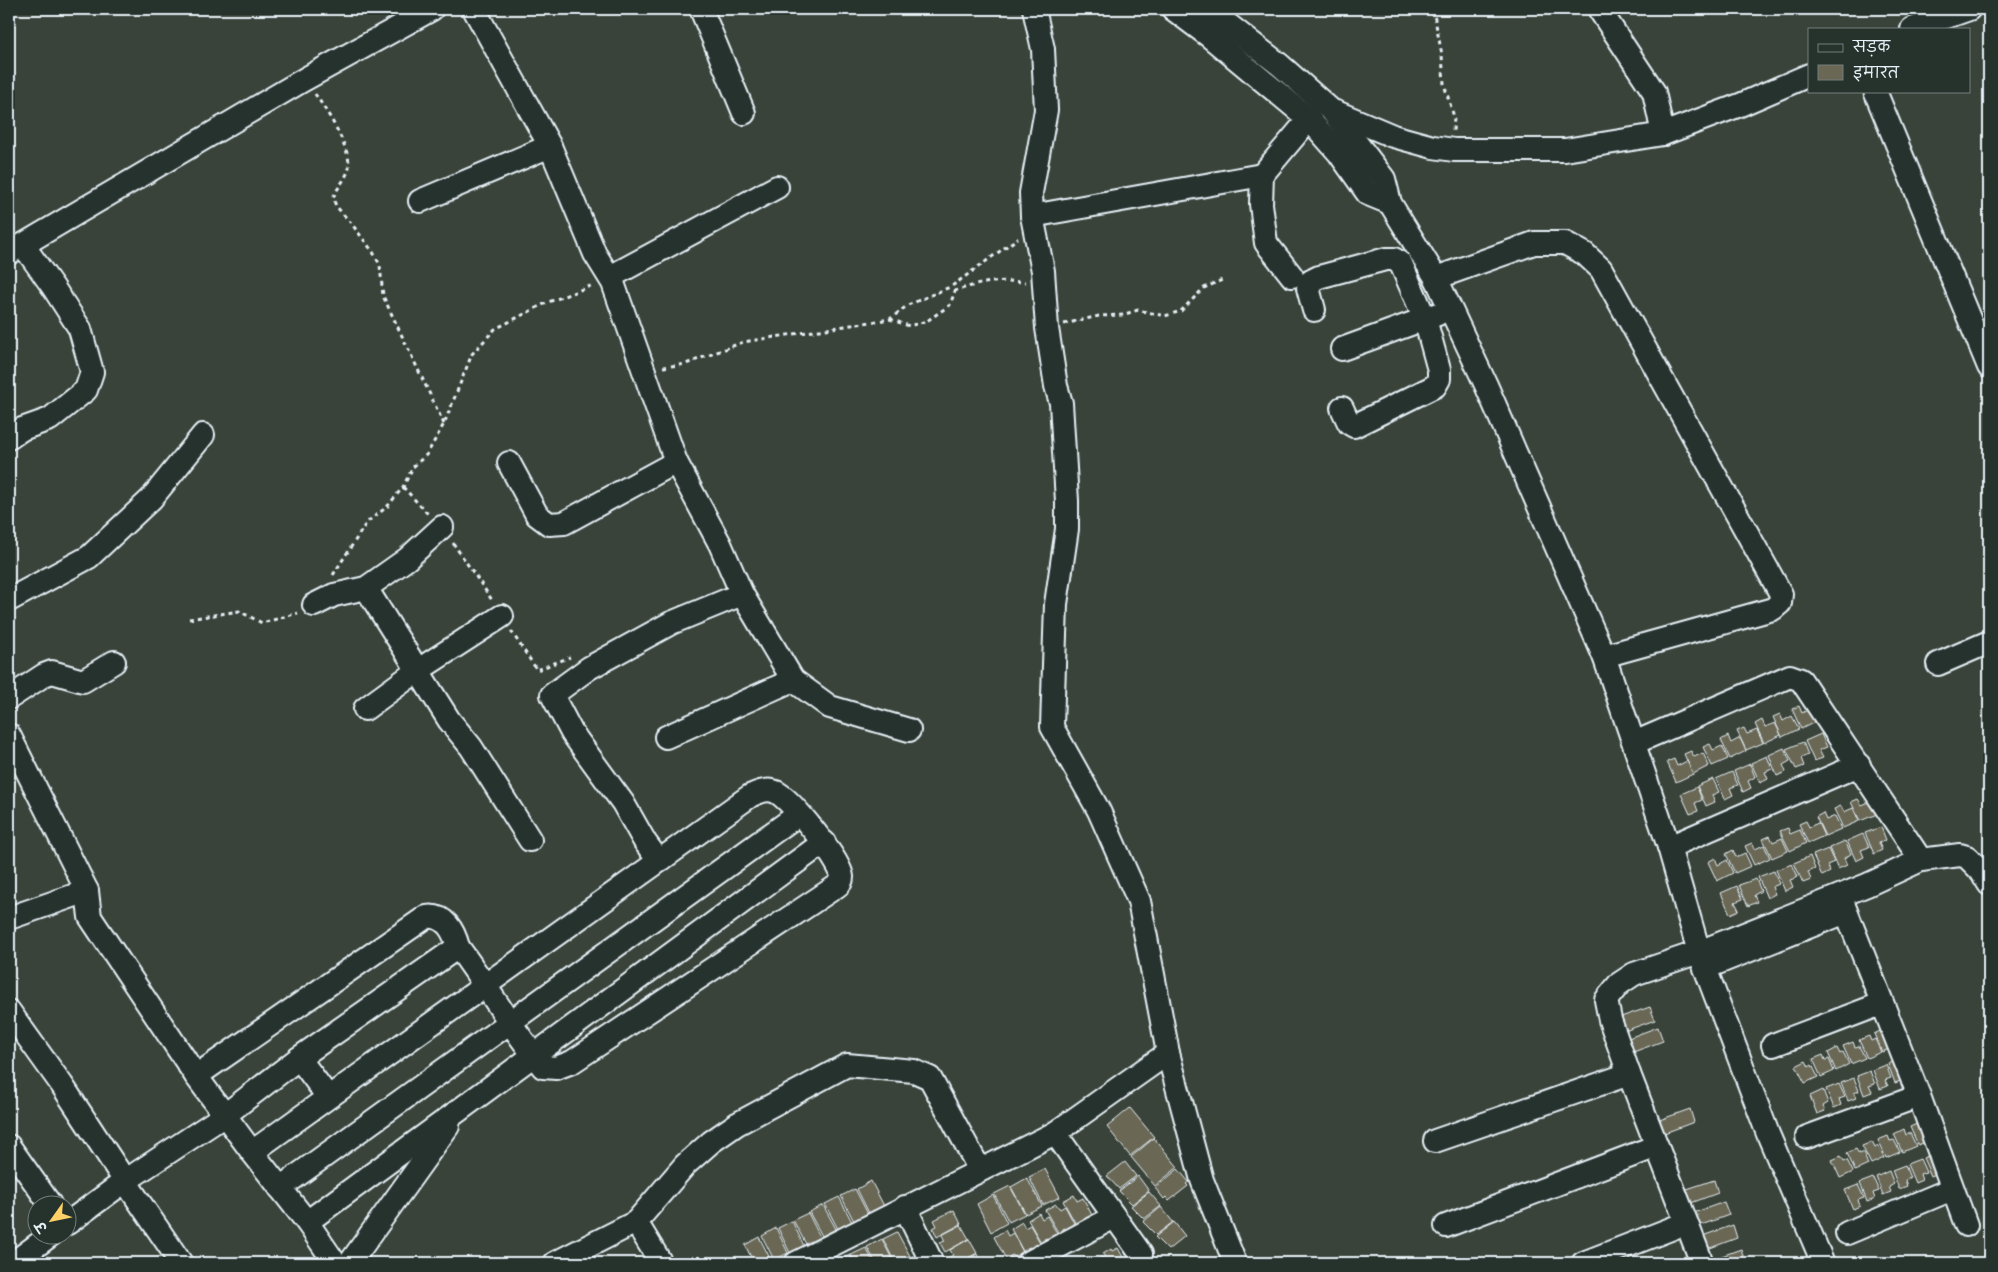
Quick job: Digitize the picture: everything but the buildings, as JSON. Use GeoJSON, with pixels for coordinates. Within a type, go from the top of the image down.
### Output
{"type":"FeatureCollection","features":[{"type":"Feature","properties":{"kind":"street"},"geometry":{"type":"LineString","coordinates":[[9,438],[22,429],[50,419],[64,408],[86,390],[92,372],[80,328],[54,287],[16,249],[305,78],[432,9]]}},
{"type":"Feature","properties":{"kind":"street"},"geometry":{"type":"LineString","coordinates":[[474,9],[550,146],[595,254],[612,280],[623,306],[628,330],[676,462],[720,544],[742,594],[794,680],[830,707],[909,730]]}},
{"type":"Feature","properties":{"kind":"street"},"geometry":{"type":"LineString","coordinates":[[701,9],[744,113]]}},
{"type":"Feature","properties":{"kind":"street"},"geometry":{"type":"LineString","coordinates":[[1034,9],[1043,49],[1046,110],[1031,192],[1033,222],[1042,270],[1046,328],[1056,386],[1061,403],[1067,501],[1067,529],[1056,604],[1052,727],[1099,811],[1139,901],[1168,1053],[1202,1180],[1235,1263]]}},
{"type":"Feature","properties":{"kind":"street"},"geometry":{"type":"LineString","coordinates":[[1173,9],[1209,36],[1309,119],[1368,194],[1390,203]]}},
{"type":"Feature","properties":{"kind":"street"},"geometry":{"type":"LineString","coordinates":[[1208,9],[1280,65],[1332,111],[1384,178],[1390,203],[1436,278],[1486,385],[1604,656],[1669,847],[1702,960],[1768,1134],[1823,1263]]}},
{"type":"Feature","properties":{"kind":"street"},"geometry":{"type":"LineString","coordinates":[[1599,9],[1654,92],[1663,134]]}},
{"type":"Feature","properties":{"kind":"street"},"geometry":{"type":"LineString","coordinates":[[1915,28],[1968,9]]}},
{"type":"Feature","properties":{"kind":"street"},"geometry":{"type":"LineString","coordinates":[[1332,111],[1393,136],[1433,147],[1454,150],[1564,150],[1663,134],[1740,105],[1808,75]]}},
{"type":"Feature","properties":{"kind":"street"},"geometry":{"type":"LineString","coordinates":[[1875,92],[1989,367]]}},
{"type":"Feature","properties":{"kind":"street"},"geometry":{"type":"LineString","coordinates":[[1292,276],[1266,243],[1261,204],[1262,176],[1309,119]]}},
{"type":"Feature","properties":{"kind":"street"},"geometry":{"type":"LineString","coordinates":[[420,201],[550,146]]}},
{"type":"Feature","properties":{"kind":"street"},"geometry":{"type":"LineString","coordinates":[[1033,222],[1262,176]]}},
{"type":"Feature","properties":{"kind":"street"},"geometry":{"type":"LineString","coordinates":[[612,280],[777,187]]}},
{"type":"Feature","properties":{"kind":"street"},"geometry":{"type":"LineString","coordinates":[[1436,278],[1534,243],[1565,243],[1585,254],[1602,269],[1781,594],[1780,603],[1773,609],[1604,656]]}},
{"type":"Feature","properties":{"kind":"street"},"geometry":{"type":"LineString","coordinates":[[1314,310],[1308,288],[1311,282],[1319,277],[1386,259],[1394,259],[1401,264],[1425,319],[1439,370],[1440,379],[1435,386],[1354,426],[1349,423],[1342,408]]}},
{"type":"Feature","properties":{"kind":"street"},"geometry":{"type":"LineString","coordinates":[[1342,349],[1450,308]]}},
{"type":"Feature","properties":{"kind":"street"},"geometry":{"type":"LineString","coordinates":[[9,600],[89,557],[150,499],[203,435]]}},
{"type":"Feature","properties":{"kind":"street"},"geometry":{"type":"LineString","coordinates":[[509,463],[537,515],[549,524],[564,523],[676,462]]}},
{"type":"Feature","properties":{"kind":"street"},"geometry":{"type":"LineString","coordinates":[[314,605],[334,595],[366,588],[407,559],[442,528]]}},
{"type":"Feature","properties":{"kind":"street"},"geometry":{"type":"LineString","coordinates":[[366,588],[449,720],[471,748],[530,840]]}},
{"type":"Feature","properties":{"kind":"street"},"geometry":{"type":"LineString","coordinates":[[659,861],[645,842],[623,802],[572,733],[552,696],[589,668],[671,624],[742,594]]}},
{"type":"Feature","properties":{"kind":"street"},"geometry":{"type":"LineString","coordinates":[[365,709],[417,670],[502,616]]}},
{"type":"Feature","properties":{"kind":"street"},"geometry":{"type":"LineString","coordinates":[[1938,664],[1989,642]]}},
{"type":"Feature","properties":{"kind":"street"},"geometry":{"type":"LineString","coordinates":[[9,698],[44,675],[52,672],[70,679],[83,681],[114,662]]}},
{"type":"Feature","properties":{"kind":"street"},"geometry":{"type":"LineString","coordinates":[[1634,743],[1790,676],[1801,680],[1921,860]]}},
{"type":"Feature","properties":{"kind":"street"},"geometry":{"type":"LineString","coordinates":[[666,737],[794,680]]}},
{"type":"Feature","properties":{"kind":"street"},"geometry":{"type":"LineString","coordinates":[[9,735],[87,891],[90,917],[196,1076],[336,1263]]}},
{"type":"Feature","properties":{"kind":"street"},"geometry":{"type":"LineString","coordinates":[[1669,847],[1859,765]]}},
{"type":"Feature","properties":{"kind":"street"},"geometry":{"type":"LineString","coordinates":[[196,1076],[426,917],[432,916],[448,924],[455,934],[458,947],[486,986],[511,1023],[543,1067],[556,1068],[572,1062],[837,886],[841,882],[842,876],[824,842],[776,792],[763,790],[750,796],[486,986],[252,1152]]}},
{"type":"Feature","properties":{"kind":"street"},"geometry":{"type":"LineString","coordinates":[[280,1188],[799,814]]}},
{"type":"Feature","properties":{"kind":"street"},"geometry":{"type":"LineString","coordinates":[[307,1222],[533,1054],[824,842]]}},
{"type":"Feature","properties":{"kind":"street"},"geometry":{"type":"LineString","coordinates":[[1702,1263],[1629,1074],[1610,1020],[1606,1000],[1619,984],[1634,974],[1702,960],[1843,904],[1921,860],[1960,855],[1967,857],[1986,874]]}},
{"type":"Feature","properties":{"kind":"street"},"geometry":{"type":"LineString","coordinates":[[9,918],[87,891]]}},
{"type":"Feature","properties":{"kind":"street"},"geometry":{"type":"LineString","coordinates":[[1843,904],[1881,1004],[1920,1096],[1966,1225]]}},
{"type":"Feature","properties":{"kind":"street"},"geometry":{"type":"LineString","coordinates":[[78,1216],[125,1181],[225,1115],[299,1058],[458,947]]}},
{"type":"Feature","properties":{"kind":"street"},"geometry":{"type":"LineString","coordinates":[[1773,1045],[1881,1004]]}},
{"type":"Feature","properties":{"kind":"street"},"geometry":{"type":"LineString","coordinates":[[9,1010],[62,1085],[181,1263]]}},
{"type":"Feature","properties":{"kind":"street"},"geometry":{"type":"LineString","coordinates":[[796,1263],[1054,1133],[1168,1053]]}},
{"type":"Feature","properties":{"kind":"street"},"geometry":{"type":"LineString","coordinates":[[299,1058],[328,1097]]}},
{"type":"Feature","properties":{"kind":"street"},"geometry":{"type":"LineString","coordinates":[[555,1263],[636,1222],[684,1165],[711,1142],[737,1124],[847,1065],[914,1071],[930,1078],[980,1170]]}},
{"type":"Feature","properties":{"kind":"street"},"geometry":{"type":"LineString","coordinates":[[1435,1141],[1629,1074]]}},
{"type":"Feature","properties":{"kind":"street"},"geometry":{"type":"LineString","coordinates":[[1807,1137],[1920,1096]]}},
{"type":"Feature","properties":{"kind":"street"},"geometry":{"type":"LineString","coordinates":[[350,1263],[460,1108]]}},
{"type":"Feature","properties":{"kind":"street"},"geometry":{"type":"LineString","coordinates":[[1054,1133],[1141,1254]]}},
{"type":"Feature","properties":{"kind":"street"},"geometry":{"type":"LineString","coordinates":[[9,1146],[43,1194]]}},
{"type":"Feature","properties":{"kind":"street"},"geometry":{"type":"LineString","coordinates":[[1446,1226],[1657,1146]]}},
{"type":"Feature","properties":{"kind":"street"},"geometry":{"type":"LineString","coordinates":[[1847,1233],[1952,1189]]}},
{"type":"Feature","properties":{"kind":"street"},"geometry":{"type":"LineString","coordinates":[[905,1207],[932,1263]]}},
{"type":"Feature","properties":{"kind":"street"},"geometry":{"type":"LineString","coordinates":[[1028,1263],[1114,1217]]}},
{"type":"Feature","properties":{"kind":"street"},"geometry":{"type":"LineString","coordinates":[[636,1222],[661,1263]]}},
{"type":"Feature","properties":{"kind":"street"},"geometry":{"type":"LineString","coordinates":[[1583,1263],[1686,1223]]}},
{"type":"Feature","properties":{"kind":"street"},"geometry":{"type":"LineString","coordinates":[[13,1263],[39,1244]]}},
{"type":"Feature","properties":{"kind":"path"},"geometry":{"type":"LineString","coordinates":[[1433,9],[1442,55],[1444,84],[1454,117],[1454,150]]}},
{"type":"Feature","properties":{"kind":"path"},"geometry":{"type":"LineString","coordinates":[[305,78],[327,112],[350,161],[349,170],[333,198],[336,206],[351,223],[380,266],[383,296],[444,424]]}},
{"type":"Feature","properties":{"kind":"path"},"geometry":{"type":"LineString","coordinates":[[643,369],[686,364],[743,342],[890,319],[908,305],[952,286],[1033,222]]}},
{"type":"Feature","properties":{"kind":"path"},"geometry":{"type":"LineString","coordinates":[[332,578],[367,522],[388,507],[403,487],[413,467],[427,454],[444,424],[472,354],[495,330],[546,303],[592,285],[612,280]]}},
{"type":"Feature","properties":{"kind":"path"},"geometry":{"type":"LineString","coordinates":[[1046,328],[1099,316],[1122,315],[1138,310],[1166,316],[1181,311],[1204,288],[1222,280]]}},
{"type":"Feature","properties":{"kind":"path"},"geometry":{"type":"LineString","coordinates":[[890,319],[909,326],[927,321],[950,305],[956,291],[978,283],[1012,281],[1043,284]]}},
{"type":"Feature","properties":{"kind":"path"},"geometry":{"type":"LineString","coordinates":[[403,487],[442,528],[537,670],[566,657],[578,655],[589,668]]}},
{"type":"Feature","properties":{"kind":"path"},"geometry":{"type":"LineString","coordinates":[[189,619],[239,611],[262,623],[296,614],[314,605]]}}]}
